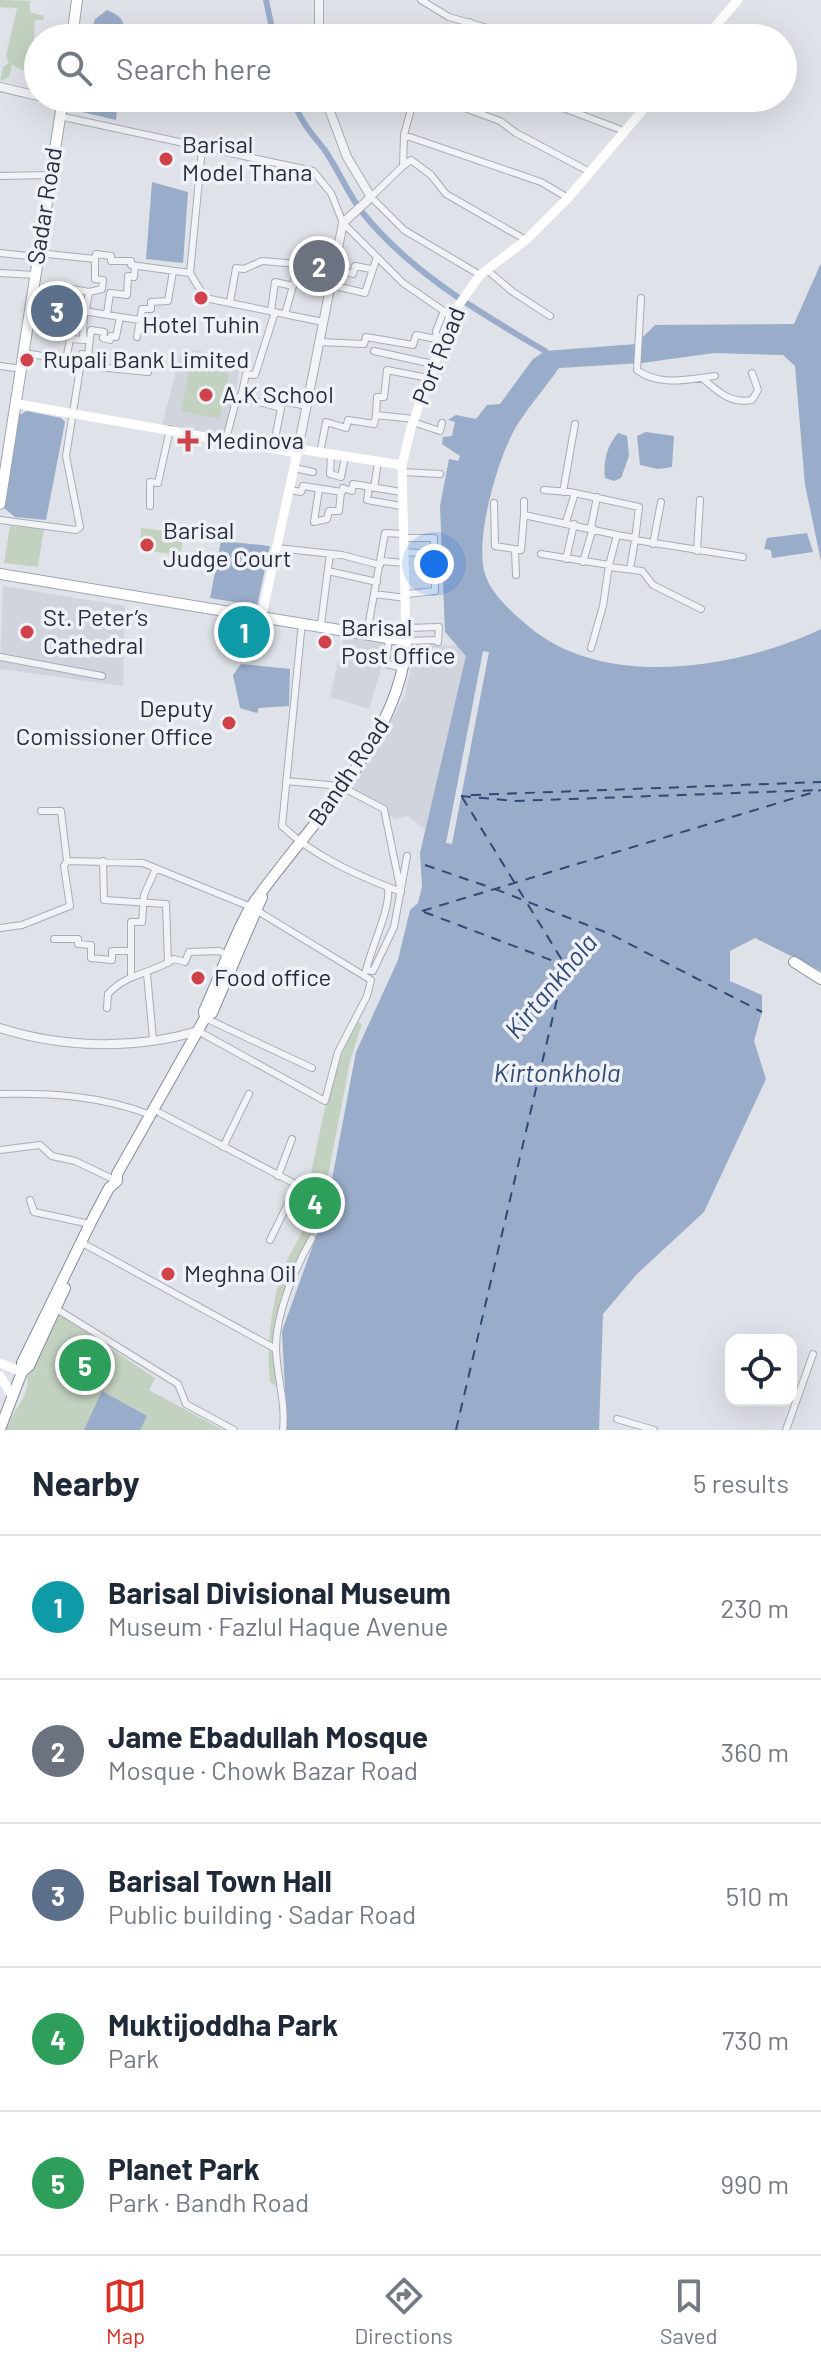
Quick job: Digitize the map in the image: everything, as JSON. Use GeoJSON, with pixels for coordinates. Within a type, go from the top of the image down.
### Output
{"type":"FeatureCollection","features":[{"type":"Feature","properties":{"kind":"main road"},"geometry":{"type":"LineString","coordinates":[[74,24],[77,0]]}},
{"type":"Feature","properties":{"kind":"main road"},"geometry":{"type":"LineString","coordinates":[[717,24],[738,0]]}},
{"type":"Feature","properties":{"kind":"main road","name":"Sadar Road"},"geometry":{"type":"LineString","coordinates":[[0,504],[3,473],[18,404],[60,112]]}},
{"type":"Feature","properties":{"kind":"main road","name":"Port Road"},"geometry":{"type":"LineString","coordinates":[[406,641],[402,468],[437,343],[450,313],[484,272],[526,240],[568,198],[641,112]]}},
{"type":"Feature","properties":{"kind":"main road"},"geometry":{"type":"LineString","coordinates":[[18,404],[273,449],[320,453],[402,468]]}},
{"type":"Feature","properties":{"kind":"main road"},"geometry":{"type":"LineString","coordinates":[[262,615],[298,451]]}},
{"type":"Feature","properties":{"kind":"main road"},"geometry":{"type":"LineString","coordinates":[[0,574],[321,624],[406,641]]}},
{"type":"Feature","properties":{"kind":"main road","name":"Bandh Road"},"geometry":{"type":"LineString","coordinates":[[205,1018],[204,1011],[263,892],[366,754],[394,703],[405,668],[406,641]]}},
{"type":"Feature","properties":{"kind":"main road","name":"Bandh Road"},"geometry":{"type":"LineString","coordinates":[[22,1372],[29,1366],[117,1181],[117,1174],[156,1114],[205,1018],[212,1013],[254,909]]}},
{"type":"Feature","properties":{"kind":"main road"},"geometry":{"type":"LineString","coordinates":[[794,962],[821,979]]}},
{"type":"Feature","properties":{"kind":"main road","name":"Bandh Road"},"geometry":{"type":"LineString","coordinates":[[0,1429],[22,1372],[22,1363],[90,1224],[109,1188],[117,1181]]}},
{"type":"Feature","properties":{"kind":"main road"},"geometry":{"type":"LineString","coordinates":[[0,1363],[22,1372]]}},
{"type":"Feature","properties":{"kind":"main road"},"geometry":{"type":"LineString","coordinates":[[0,1376],[12,1395]]}},
{"type":"Feature","properties":{"kind":"main road","name":"Bandh Road"},"geometry":{"type":"LineString","coordinates":[[0,1413],[12,1395]]}},
{"type":"Feature","properties":{"kind":"street"},"geometry":{"type":"LineString","coordinates":[[319,0],[319,24]]}},
{"type":"Feature","properties":{"kind":"street"},"geometry":{"type":"LineString","coordinates":[[421,0],[442,15],[476,24]]}},
{"type":"Feature","properties":{"kind":"street"},"geometry":{"type":"LineString","coordinates":[[0,87],[24,93]]}},
{"type":"Feature","properties":{"kind":"street"},"geometry":{"type":"LineString","coordinates":[[331,112],[347,157],[371,197],[404,230],[484,272],[550,316]]}},
{"type":"Feature","properties":{"kind":"street"},"geometry":{"type":"LineString","coordinates":[[403,166],[404,135],[410,112]]}},
{"type":"Feature","properties":{"kind":"street"},"geometry":{"type":"LineString","coordinates":[[476,112],[500,121],[516,133],[590,172]]}},
{"type":"Feature","properties":{"kind":"street"},"geometry":{"type":"LineString","coordinates":[[574,112],[624,131]]}},
{"type":"Feature","properties":{"kind":"street"},"geometry":{"type":"LineString","coordinates":[[59,116],[313,171],[331,193],[343,223],[403,283],[450,313]]}},
{"type":"Feature","properties":{"kind":"street"},"geometry":{"type":"LineString","coordinates":[[404,135],[541,182],[568,198]]}},
{"type":"Feature","properties":{"kind":"street"},"geometry":{"type":"LineString","coordinates":[[202,149],[190,273],[205,298],[323,322]]}},
{"type":"Feature","properties":{"kind":"street"},"geometry":{"type":"LineString","coordinates":[[298,451],[343,223],[403,166],[411,160],[431,175],[446,194],[526,240]]}},
{"type":"Feature","properties":{"kind":"street"},"geometry":{"type":"LineString","coordinates":[[0,176],[50,175]]}},
{"type":"Feature","properties":{"kind":"street"},"geometry":{"type":"LineString","coordinates":[[0,253],[95,259]]}},
{"type":"Feature","properties":{"kind":"street"},"geometry":{"type":"LineString","coordinates":[[61,287],[89,292],[102,289],[103,280],[95,279],[96,254],[111,256],[111,261],[131,261],[135,266],[190,273]]}},
{"type":"Feature","properties":{"kind":"street"},"geometry":{"type":"LineString","coordinates":[[331,285],[365,293],[377,257]]}},
{"type":"Feature","properties":{"kind":"street"},"geometry":{"type":"LineString","coordinates":[[230,302],[236,268],[244,269],[262,261],[298,264],[285,314]]}},
{"type":"Feature","properties":{"kind":"street"},"geometry":{"type":"LineString","coordinates":[[107,314],[110,293],[127,295],[128,276],[134,277],[135,266]]}},
{"type":"Feature","properties":{"kind":"street"},"geometry":{"type":"LineString","coordinates":[[334,269],[353,274],[355,266],[371,269]]}},
{"type":"Feature","properties":{"kind":"street"},"geometry":{"type":"LineString","coordinates":[[137,337],[142,309],[151,309],[151,302],[168,301],[173,271]]}},
{"type":"Feature","properties":{"kind":"street"},"geometry":{"type":"LineString","coordinates":[[0,273],[35,275]]}},
{"type":"Feature","properties":{"kind":"street"},"geometry":{"type":"LineString","coordinates":[[241,397],[246,374],[255,375],[261,348],[265,349],[275,282],[293,286]]}},
{"type":"Feature","properties":{"kind":"street"},"geometry":{"type":"LineString","coordinates":[[88,355],[86,311],[89,292]]}},
{"type":"Feature","properties":{"kind":"street"},"geometry":{"type":"LineString","coordinates":[[641,298],[637,370],[660,381],[715,376]]}},
{"type":"Feature","properties":{"kind":"street"},"geometry":{"type":"LineString","coordinates":[[86,311],[140,320]]}},
{"type":"Feature","properties":{"kind":"street"},"geometry":{"type":"LineString","coordinates":[[86,340],[91,330],[104,332],[103,338],[116,337],[120,317]]}},
{"type":"Feature","properties":{"kind":"street"},"geometry":{"type":"LineString","coordinates":[[319,342],[364,344],[366,337],[413,345],[416,335],[437,343]]}},
{"type":"Feature","properties":{"kind":"street"},"geometry":{"type":"LineString","coordinates":[[66,360],[70,339],[86,340]]}},
{"type":"Feature","properties":{"kind":"street"},"geometry":{"type":"LineString","coordinates":[[374,351],[433,364]]}},
{"type":"Feature","properties":{"kind":"street"},"geometry":{"type":"LineString","coordinates":[[24,353],[80,362]]}},
{"type":"Feature","properties":{"kind":"street"},"geometry":{"type":"LineString","coordinates":[[0,520],[76,530],[80,527],[66,456],[82,354],[99,358],[98,367],[148,372]]}},
{"type":"Feature","properties":{"kind":"street"},"geometry":{"type":"LineString","coordinates":[[0,366],[22,369]]}},
{"type":"Feature","properties":{"kind":"street"},"geometry":{"type":"LineString","coordinates":[[320,453],[326,422],[346,428],[348,420],[374,424],[377,397],[384,397],[387,370],[428,378]]}},
{"type":"Feature","properties":{"kind":"street"},"geometry":{"type":"LineString","coordinates":[[702,378],[728,399],[743,401],[752,400],[758,390],[752,373]]}},
{"type":"Feature","properties":{"kind":"street"},"geometry":{"type":"LineString","coordinates":[[226,439],[237,397],[281,408]]}},
{"type":"Feature","properties":{"kind":"street"},"geometry":{"type":"LineString","coordinates":[[273,449],[282,401],[307,406]]}},
{"type":"Feature","properties":{"kind":"street"},"geometry":{"type":"LineString","coordinates":[[376,415],[414,420],[440,431],[442,423]]}},
{"type":"Feature","properties":{"kind":"street"},"geometry":{"type":"LineString","coordinates":[[563,492],[575,424]]}},
{"type":"Feature","properties":{"kind":"street"},"geometry":{"type":"LineString","coordinates":[[150,506],[150,482],[158,483],[170,429]]}},
{"type":"Feature","properties":{"kind":"street"},"geometry":{"type":"LineString","coordinates":[[331,455],[330,474],[341,477],[345,457]]}},
{"type":"Feature","properties":{"kind":"street"},"geometry":{"type":"LineString","coordinates":[[378,462],[367,500],[401,506]]}},
{"type":"Feature","properties":{"kind":"street"},"geometry":{"type":"LineString","coordinates":[[294,468],[313,472]]}},
{"type":"Feature","properties":{"kind":"street"},"geometry":{"type":"LineString","coordinates":[[402,468],[440,474]]}},
{"type":"Feature","properties":{"kind":"street"},"geometry":{"type":"LineString","coordinates":[[319,489],[314,522],[327,519],[329,511],[339,511],[335,475]]}},
{"type":"Feature","properties":{"kind":"street"},"geometry":{"type":"LineString","coordinates":[[290,490],[301,492],[303,486],[352,491],[353,484],[401,492]]}},
{"type":"Feature","properties":{"kind":"street"},"geometry":{"type":"LineString","coordinates":[[544,490],[575,493],[639,507],[630,569]]}},
{"type":"Feature","properties":{"kind":"street"},"geometry":{"type":"LineString","coordinates":[[566,559],[575,493]]}},
{"type":"Feature","properties":{"kind":"street"},"geometry":{"type":"LineString","coordinates":[[583,562],[597,497]]}},
{"type":"Feature","properties":{"kind":"street"},"geometry":{"type":"LineString","coordinates":[[697,551],[700,500]]}},
{"type":"Feature","properties":{"kind":"street"},"geometry":{"type":"LineString","coordinates":[[494,503],[495,546],[521,550],[524,501]]}},
{"type":"Feature","properties":{"kind":"street"},"geometry":{"type":"LineString","coordinates":[[653,544],[661,502]]}},
{"type":"Feature","properties":{"kind":"street"},"geometry":{"type":"LineString","coordinates":[[524,515],[592,527],[653,544],[743,557]]}},
{"type":"Feature","properties":{"kind":"street"},"geometry":{"type":"LineString","coordinates":[[367,633],[374,594],[381,563],[385,533],[434,538],[435,591],[407,596],[374,594]]}},
{"type":"Feature","properties":{"kind":"street"},"geometry":{"type":"LineString","coordinates":[[591,648],[617,535]]}},
{"type":"Feature","properties":{"kind":"street"},"geometry":{"type":"LineString","coordinates":[[277,548],[381,563],[433,554]]}},
{"type":"Feature","properties":{"kind":"street"},"geometry":{"type":"LineString","coordinates":[[515,550],[516,575]]}},
{"type":"Feature","properties":{"kind":"street"},"geometry":{"type":"LineString","coordinates":[[321,624],[330,554]]}},
{"type":"Feature","properties":{"kind":"street"},"geometry":{"type":"LineString","coordinates":[[541,554],[642,571],[653,585],[701,609]]}},
{"type":"Feature","properties":{"kind":"street"},"geometry":{"type":"LineString","coordinates":[[328,571],[377,582]]}},
{"type":"Feature","properties":{"kind":"street"},"geometry":{"type":"LineString","coordinates":[[302,622],[298,693],[282,826],[300,844],[358,875],[401,892]]}},
{"type":"Feature","properties":{"kind":"street"},"geometry":{"type":"LineString","coordinates":[[406,641],[438,641],[439,627],[407,628]]}},
{"type":"Feature","properties":{"kind":"street"},"geometry":{"type":"LineString","coordinates":[[389,638],[386,664],[405,668]]}},
{"type":"Feature","properties":{"kind":"street"},"geometry":{"type":"LineString","coordinates":[[0,657],[102,676]]}},
{"type":"Feature","properties":{"kind":"street"},"geometry":{"type":"LineString","coordinates":[[286,781],[340,786],[384,809],[401,892]]}},
{"type":"Feature","properties":{"kind":"street"},"geometry":{"type":"LineString","coordinates":[[0,928],[22,925],[70,906],[61,811],[41,811]]}},
{"type":"Feature","properties":{"kind":"street"},"geometry":{"type":"LineString","coordinates":[[365,972],[373,971],[386,947],[401,903],[407,856]]}},
{"type":"Feature","properties":{"kind":"street"},"geometry":{"type":"LineString","coordinates":[[0,1028],[33,1039],[76,1044],[173,1038],[198,1031],[325,1101],[342,1042],[367,996],[371,980],[365,972],[254,909],[143,863],[67,861]]}},
{"type":"Feature","properties":{"kind":"street"},"geometry":{"type":"LineString","coordinates":[[103,861],[104,900],[166,904],[168,963]]}},
{"type":"Feature","properties":{"kind":"street"},"geometry":{"type":"LineString","coordinates":[[131,976],[131,922],[142,922],[143,902],[156,868]]}},
{"type":"Feature","properties":{"kind":"street"},"geometry":{"type":"LineString","coordinates":[[365,972],[389,902],[388,887]]}},
{"type":"Feature","properties":{"kind":"street"},"geometry":{"type":"LineString","coordinates":[[54,939],[78,939],[78,944],[91,945],[91,958],[112,960],[112,951],[131,951]]}},
{"type":"Feature","properties":{"kind":"street"},"geometry":{"type":"LineString","coordinates":[[107,1008],[108,994],[131,976],[147,974],[174,959],[185,962],[189,952],[219,951],[230,956]]}},
{"type":"Feature","properties":{"kind":"street"},"geometry":{"type":"LineString","coordinates":[[147,974],[153,1039]]}},
{"type":"Feature","properties":{"kind":"street"},"geometry":{"type":"LineString","coordinates":[[205,1018],[312,1068]]}},
{"type":"Feature","properties":{"kind":"street"},"geometry":{"type":"LineString","coordinates":[[173,1038],[186,1054]]}},
{"type":"Feature","properties":{"kind":"street"},"geometry":{"type":"LineString","coordinates":[[0,1094],[58,1093],[156,1114],[300,1187],[270,1240]]}},
{"type":"Feature","properties":{"kind":"street"},"geometry":{"type":"LineString","coordinates":[[223,1147],[249,1094]]}},
{"type":"Feature","properties":{"kind":"street"},"geometry":{"type":"LineString","coordinates":[[278,1176],[292,1139]]}},
{"type":"Feature","properties":{"kind":"street"},"geometry":{"type":"LineString","coordinates":[[0,1150],[40,1145],[52,1156],[75,1161],[117,1181]]}},
{"type":"Feature","properties":{"kind":"street"},"geometry":{"type":"LineString","coordinates":[[30,1200],[34,1212],[90,1224]]}},
{"type":"Feature","properties":{"kind":"street"},"geometry":{"type":"LineString","coordinates":[[283,1430],[283,1392],[276,1349],[288,1291],[312,1238]]}},
{"type":"Feature","properties":{"kind":"street"},"geometry":{"type":"LineString","coordinates":[[86,1245],[276,1349]]}},
{"type":"Feature","properties":{"kind":"street"},"geometry":{"type":"LineString","coordinates":[[55,1308],[178,1384],[186,1404],[234,1430]]}},
{"type":"Feature","properties":{"kind":"street"},"geometry":{"type":"LineString","coordinates":[[786,1430],[813,1354]]}},
{"type":"Feature","properties":{"kind":"street"},"geometry":{"type":"LineString","coordinates":[[617,1419],[654,1430]]}},
{"type":"Feature","properties":{"kind":"shaded area"},"geometry":{"type":"Polygon","coordinates":[[[193,349],[241,362],[226,437],[162,425],[180,355],[190,357],[193,349]]]}},
{"type":"Feature","properties":{"kind":"shaded area"},"geometry":{"type":"Polygon","coordinates":[[[3,586],[125,606],[123,686],[0,669],[3,586]]]}},
{"type":"Feature","properties":{"kind":"shaded area"},"geometry":{"type":"Polygon","coordinates":[[[345,632],[389,642],[369,709],[330,697],[345,632]]]}},
{"type":"Feature","properties":{"kind":"shaded area"},"geometry":{"type":"Polygon","coordinates":[[[416,644],[468,646],[448,847],[408,816],[396,819],[345,788],[377,747],[405,695],[416,644]]]}},
{"type":"Feature","properties":{"kind":"green space"},"geometry":{"type":"Polygon","coordinates":[[[0,0],[30,1],[30,12],[44,16],[43,20],[35,20],[35,24],[24,24],[24,71],[12,65],[9,77],[0,81],[3,67],[9,63],[6,56],[17,8],[0,7],[0,0]]]}},
{"type":"Feature","properties":{"kind":"green space"},"geometry":{"type":"Polygon","coordinates":[[[190,366],[229,374],[219,419],[181,411],[190,366]]]}},
{"type":"Feature","properties":{"kind":"green space"},"geometry":{"type":"Polygon","coordinates":[[[10,526],[44,529],[38,567],[4,563],[10,526]]]}},
{"type":"Feature","properties":{"kind":"green space"},"geometry":{"type":"Polygon","coordinates":[[[141,528],[183,533],[181,555],[140,550],[141,528]]]}},
{"type":"Feature","properties":{"kind":"green space"},"geometry":{"type":"Polygon","coordinates":[[[354,1020],[362,1024],[350,1061],[324,1197],[277,1327],[279,1388],[270,1382],[269,1369],[274,1303],[280,1278],[306,1219],[306,1197],[327,1098],[354,1020]]]}},
{"type":"Feature","properties":{"kind":"green space"},"geometry":{"type":"Polygon","coordinates":[[[59,1314],[155,1378],[149,1390],[223,1430],[4,1430],[24,1397],[27,1378],[59,1314]]]}},
{"type":"Feature","properties":{"kind":"water"},"geometry":{"type":"Polygon","coordinates":[[[107,10],[123,24],[93,24],[107,10]]]}},
{"type":"Feature","properties":{"kind":"water"},"geometry":{"type":"Polygon","coordinates":[[[82,112],[117,112],[116,120],[82,112]]]}},
{"type":"Feature","properties":{"kind":"water"},"geometry":{"type":"Polygon","coordinates":[[[152,182],[188,192],[183,263],[146,259],[152,182]]]}},
{"type":"Feature","properties":{"kind":"water","name":"Kirtonkhola"},"geometry":{"type":"Polygon","coordinates":[[[821,263],[821,561],[805,485],[795,366],[783,355],[714,353],[642,363],[559,368],[521,420],[502,458],[485,520],[482,559],[492,589],[527,625],[558,646],[593,659],[631,666],[671,667],[711,663],[751,655],[821,629],[821,971],[755,938],[730,951],[730,981],[762,995],[762,1012],[754,1041],[766,1079],[704,1212],[637,1274],[603,1314],[599,1430],[287,1430],[282,1331],[327,1206],[356,1052],[398,960],[410,910],[418,903],[422,887],[420,853],[466,656],[445,632],[440,506],[449,459],[458,461],[460,456],[442,444],[443,437],[452,436],[455,422],[448,420],[456,415],[476,419],[487,405],[500,404],[533,359],[545,351],[636,344],[655,325],[794,324],[821,263]]]}},
{"type":"Feature","properties":{"kind":"water"},"geometry":{"type":"Polygon","coordinates":[[[27,411],[61,418],[65,422],[46,520],[15,517],[4,508],[19,415],[27,411]]]}},
{"type":"Feature","properties":{"kind":"water"},"geometry":{"type":"Polygon","coordinates":[[[646,432],[674,436],[672,467],[658,469],[640,465],[637,436],[646,432]]]}},
{"type":"Feature","properties":{"kind":"water"},"geometry":{"type":"Polygon","coordinates":[[[618,433],[627,436],[629,456],[621,478],[614,481],[605,478],[605,466],[609,448],[618,433]]]}},
{"type":"Feature","properties":{"kind":"water"},"geometry":{"type":"Polygon","coordinates":[[[807,533],[813,552],[772,558],[771,550],[764,549],[767,538],[807,533]]]}},
{"type":"Feature","properties":{"kind":"water"},"geometry":{"type":"Polygon","coordinates":[[[221,541],[270,546],[257,606],[210,598],[221,541]]]}},
{"type":"Feature","properties":{"kind":"water"},"geometry":{"type":"Polygon","coordinates":[[[241,664],[290,669],[289,706],[259,708],[257,713],[240,708],[233,675],[241,664]]]}},
{"type":"Feature","properties":{"kind":"water"},"geometry":{"type":"Polygon","coordinates":[[[102,1391],[147,1416],[140,1430],[84,1430],[102,1391]]]}},
{"type":"Feature","properties":{"kind":"pier"},"geometry":{"type":"Polygon","coordinates":[[[483,651],[489,652],[452,844],[446,843],[483,651]]]}},
{"type":"Feature","properties":{"kind":"waterway"},"geometry":{"type":"LineString","coordinates":[[266,0],[271,24]]}},
{"type":"Feature","properties":{"kind":"waterway"},"geometry":{"type":"LineString","coordinates":[[299,112],[362,212],[381,234],[447,290],[545,351]]}},
{"type":"Feature","properties":{"kind":"ferry route"},"geometry":{"type":"LineString","coordinates":[[471,795],[821,782]]}},
{"type":"Feature","properties":{"kind":"ferry route"},"geometry":{"type":"LineString","coordinates":[[461,796],[515,801],[820,790]]}},
{"type":"Feature","properties":{"kind":"ferry route"},"geometry":{"type":"LineString","coordinates":[[422,911],[821,790]]}},
{"type":"Feature","properties":{"kind":"ferry route"},"geometry":{"type":"LineString","coordinates":[[462,797],[565,965]]}},
{"type":"Feature","properties":{"kind":"ferry route"},"geometry":{"type":"LineString","coordinates":[[425,865],[489,887]]}},
{"type":"Feature","properties":{"kind":"ferry route"},"geometry":{"type":"LineString","coordinates":[[495,889],[610,934],[762,1012]]}},
{"type":"Feature","properties":{"kind":"ferry route"},"geometry":{"type":"LineString","coordinates":[[424,912],[564,965]]}},
{"type":"Feature","properties":{"kind":"ferry route"},"geometry":{"type":"LineString","coordinates":[[456,1430],[565,965]]}},
{"type":"Feature","properties":{"kind":"place","name":"Barisal Model Thana"},"geometry":{"type":"Point","coordinates":[166,159]}},
{"type":"Feature","properties":{"kind":"place","name":"Jame Ebadullah Mosque"},"geometry":{"type":"Point","coordinates":[319,266]}},
{"type":"Feature","properties":{"kind":"place","name":"Hotel Tuhin"},"geometry":{"type":"Point","coordinates":[201,298]}},
{"type":"Feature","properties":{"kind":"place","name":"Barisal Town Hall"},"geometry":{"type":"Point","coordinates":[57,311]}},
{"type":"Feature","properties":{"kind":"place","name":"Rupali Bank Limited"},"geometry":{"type":"Point","coordinates":[27,360]}},
{"type":"Feature","properties":{"kind":"place","name":"A.K School"},"geometry":{"type":"Point","coordinates":[206,395]}},
{"type":"Feature","properties":{"kind":"place","name":"Medinova"},"geometry":{"type":"Point","coordinates":[188,441]}},
{"type":"Feature","properties":{"kind":"place","name":"Barisal Judge Court"},"geometry":{"type":"Point","coordinates":[147,545]}},
{"type":"Feature","properties":{"kind":"place","name":"St. Peter’s Cathedral"},"geometry":{"type":"Point","coordinates":[27,632]}},
{"type":"Feature","properties":{"kind":"place","name":"Barisal Divisional Museum"},"geometry":{"type":"Point","coordinates":[244,632]}},
{"type":"Feature","properties":{"kind":"place","name":"Barisal Post Office"},"geometry":{"type":"Point","coordinates":[325,642]}},
{"type":"Feature","properties":{"kind":"place","name":"Deputy Comissioner Office"},"geometry":{"type":"Point","coordinates":[229,723]}},
{"type":"Feature","properties":{"kind":"place","name":"Food office"},"geometry":{"type":"Point","coordinates":[198,978]}},
{"type":"Feature","properties":{"kind":"place","name":"Muktijoddha Park"},"geometry":{"type":"Point","coordinates":[315,1203]}},
{"type":"Feature","properties":{"kind":"place","name":"Meghna Oil"},"geometry":{"type":"Point","coordinates":[168,1274]}},
{"type":"Feature","properties":{"kind":"place","name":"Planet Park"},"geometry":{"type":"Point","coordinates":[85,1365]}},
{"type":"Feature","properties":{"kind":"water label","name":"Kirtankhola"},"geometry":{"type":"Point","coordinates":[551,986]}}]}
